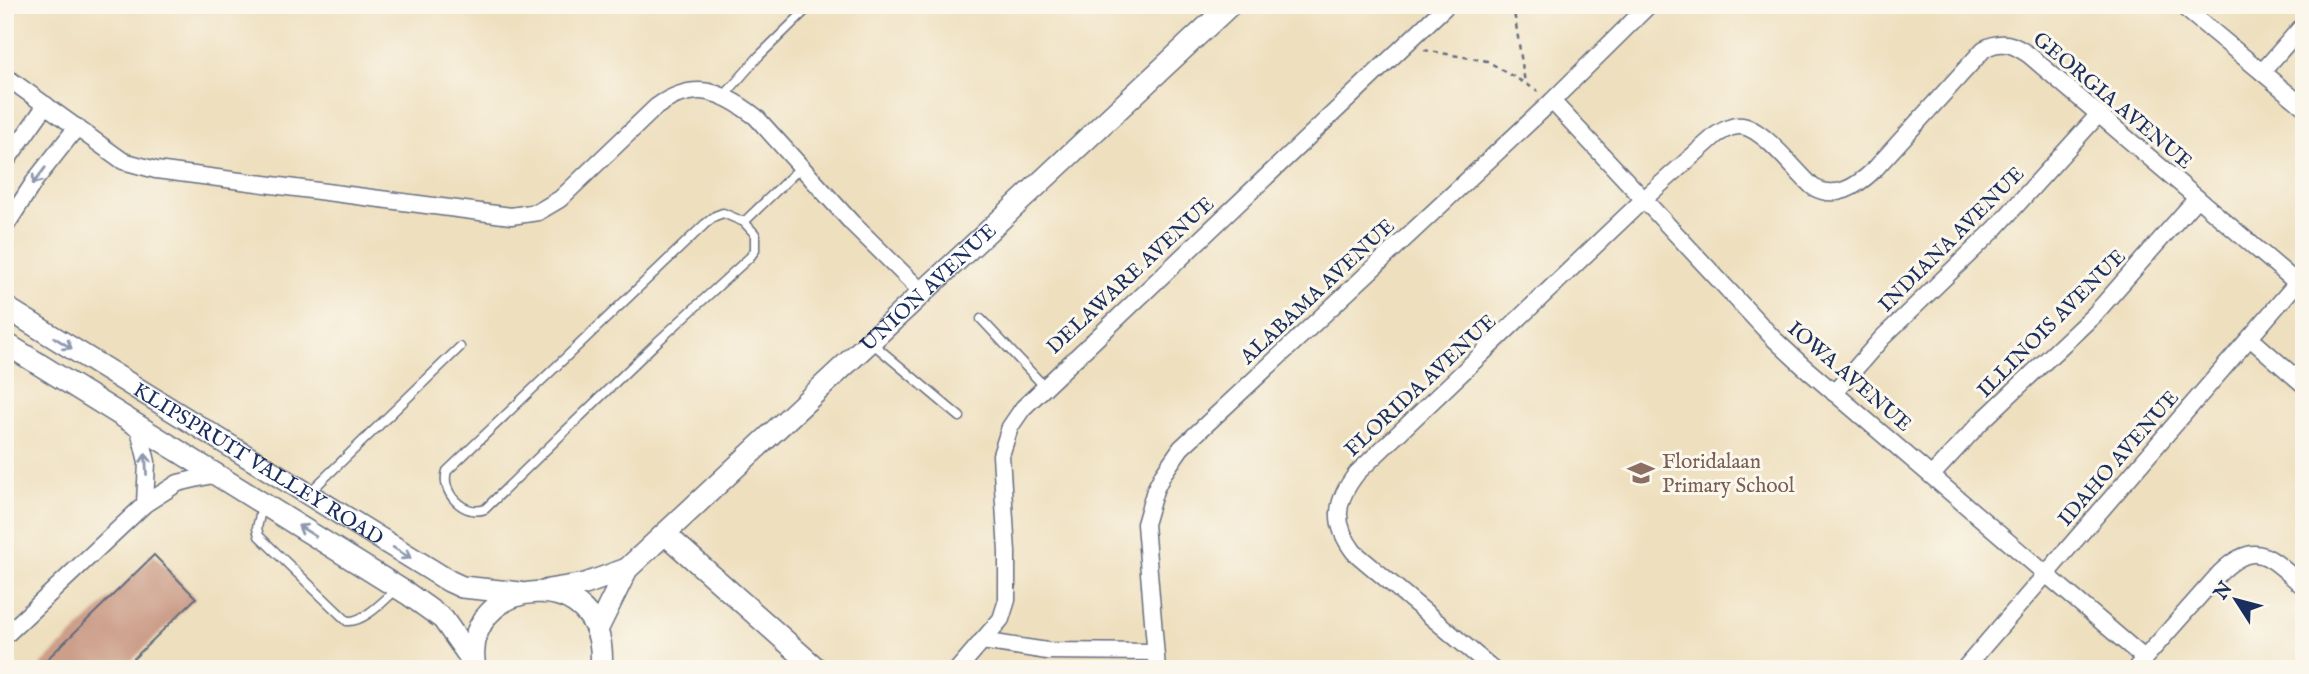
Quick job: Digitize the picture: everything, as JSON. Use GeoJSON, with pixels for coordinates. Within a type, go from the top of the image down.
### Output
{"type":"FeatureCollection","features":[{"type":"Feature","properties":{"kind":"street","name":"UNION AVENUE"},"geometry":{"type":"LineString","coordinates":[[597,628],[627,569],[1230,5]]}},
{"type":"Feature","properties":{"kind":"street","name":"DELAWARE AVENUE"},"geometry":{"type":"LineString","coordinates":[[958,669],[1001,619],[1007,600],[1007,552],[1001,475],[1005,440],[1023,408],[1447,5]]}},
{"type":"Feature","properties":{"kind":"street","name":"ALABAMA AVENUE"},"geometry":{"type":"LineString","coordinates":[[1157,669],[1145,524],[1155,489],[1172,459],[1552,101],[1649,5]]}},
{"type":"Feature","properties":{"kind":"street"},"geometry":{"type":"LineString","coordinates":[[2181,5],[2304,107]]}},
{"type":"Feature","properties":{"kind":"street"},"geometry":{"type":"LineString","coordinates":[[2262,72],[2304,24]]}},
{"type":"Feature","properties":{"kind":"street","name":"GEORGIA AVENUE"},"geometry":{"type":"LineString","coordinates":[[1644,199],[1716,135],[1735,126],[1758,133],[1807,181],[1821,191],[1837,193],[1847,190],[1874,170],[1977,56],[1993,44],[2008,43],[2018,47],[2197,198],[2300,279]]}},
{"type":"Feature","properties":{"kind":"street"},"geometry":{"type":"LineString","coordinates":[[5,75],[124,161],[156,170],[511,216],[538,212],[560,199],[656,107],[671,96],[699,91],[724,96],[756,117],[852,223],[922,292]]}},
{"type":"Feature","properties":{"kind":"street","name":"IOWA AVENUE"},"geometry":{"type":"LineString","coordinates":[[1552,101],[1773,338],[2045,574],[2139,664]]}},
{"type":"Feature","properties":{"kind":"street"},"geometry":{"type":"LineString","coordinates":[[5,163],[46,105]]}},
{"type":"Feature","properties":{"kind":"street","name":"INDIANA AVENUE"},"geometry":{"type":"LineString","coordinates":[[1834,393],[1891,329],[1995,229],[2098,115]]}},
{"type":"Feature","properties":{"kind":"street"},"geometry":{"type":"LineString","coordinates":[[5,227],[36,179],[77,127]]}},
{"type":"Feature","properties":{"kind":"street","name":"ILLINOIS AVENUE"},"geometry":{"type":"LineString","coordinates":[[1932,475],[1980,423],[2104,305],[2197,198]]}},
{"type":"Feature","properties":{"kind":"street","name":"FLORIDA AVENUE"},"geometry":{"type":"LineString","coordinates":[[1493,669],[1354,552],[1340,528],[1340,503],[1345,487],[1644,199]]}},
{"type":"Feature","properties":{"kind":"street","name":"IDAHO AVENUE"},"geometry":{"type":"LineString","coordinates":[[1964,669],[2300,279]]}},
{"type":"Feature","properties":{"kind":"street","name":"KLIPSPRUIT VALLEY ROAD"},"geometry":{"type":"LineString","coordinates":[[7,306],[449,581],[462,587],[520,593],[542,591]]}},
{"type":"Feature","properties":{"kind":"street"},"geometry":{"type":"LineString","coordinates":[[2249,338],[2304,384]]}},
{"type":"Feature","properties":{"kind":"street","name":"KLIPSPRUIT VALLEY ROAD"},"geometry":{"type":"LineString","coordinates":[[5,343],[398,588],[443,619],[475,666]]}},
{"type":"Feature","properties":{"kind":"street"},"geometry":{"type":"LineString","coordinates":[[138,425],[147,462],[145,504]]}},
{"type":"Feature","properties":{"kind":"street"},"geometry":{"type":"LineString","coordinates":[[5,636],[145,504],[178,483],[216,474]]}},
{"type":"Feature","properties":{"kind":"street"},"geometry":{"type":"LineString","coordinates":[[665,534],[817,669]]}},
{"type":"Feature","properties":{"kind":"street"},"geometry":{"type":"LineString","coordinates":[[2139,664],[2233,560],[2242,555],[2261,555],[2275,562],[2304,587]]}},
{"type":"Feature","properties":{"kind":"street","name":"UNION AVENUE"},"geometry":{"type":"LineString","coordinates":[[542,591],[585,584],[627,569]]}},
{"type":"Feature","properties":{"kind":"street"},"geometry":{"type":"LineString","coordinates":[[542,591],[575,601],[588,613],[597,628],[603,650],[601,669]]}},
{"type":"Feature","properties":{"kind":"street"},"geometry":{"type":"LineString","coordinates":[[475,666],[475,645],[480,628],[490,612],[520,593]]}},
{"type":"Feature","properties":{"kind":"street"},"geometry":{"type":"LineString","coordinates":[[982,640],[1047,651],[1155,652]]}},
{"type":"Feature","properties":{"kind":"lane"},"geometry":{"type":"LineString","coordinates":[[724,96],[811,5]]}},
{"type":"Feature","properties":{"kind":"lane"},"geometry":{"type":"LineString","coordinates":[[744,222],[802,167]]}},
{"type":"Feature","properties":{"kind":"lane"},"geometry":{"type":"LineString","coordinates":[[723,213],[744,222],[755,234],[755,250],[750,257],[646,353],[485,509],[476,511],[453,499],[445,482],[447,471],[705,224],[723,213]]}},
{"type":"Feature","properties":{"kind":"lane"},"geometry":{"type":"LineString","coordinates":[[981,319],[1044,386]]}},
{"type":"Feature","properties":{"kind":"lane"},"geometry":{"type":"LineString","coordinates":[[870,341],[960,417]]}},
{"type":"Feature","properties":{"kind":"lane"},"geometry":{"type":"LineString","coordinates":[[307,494],[460,347]]}},
{"type":"Feature","properties":{"kind":"lane"},"geometry":{"type":"LineString","coordinates":[[263,503],[257,528],[259,536],[347,621],[352,622],[362,617],[398,588]]}},
{"type":"Feature","properties":{"kind":"path"},"geometry":{"type":"LineString","coordinates":[[1513,5],[1525,83]]}},
{"type":"Feature","properties":{"kind":"path"},"geometry":{"type":"LineString","coordinates":[[1401,48],[1488,61],[1552,101]]}},
{"type":"Feature","properties":{"kind":"building"},"geometry":{"type":"Polygon","coordinates":[[[154,555],[196,598],[123,669],[37,669],[154,555]]]}},
{"type":"Feature","properties":{"kind":"place","name":"Floridalaan Primary School"},"geometry":{"type":"Point","coordinates":[1641,473]}}]}
